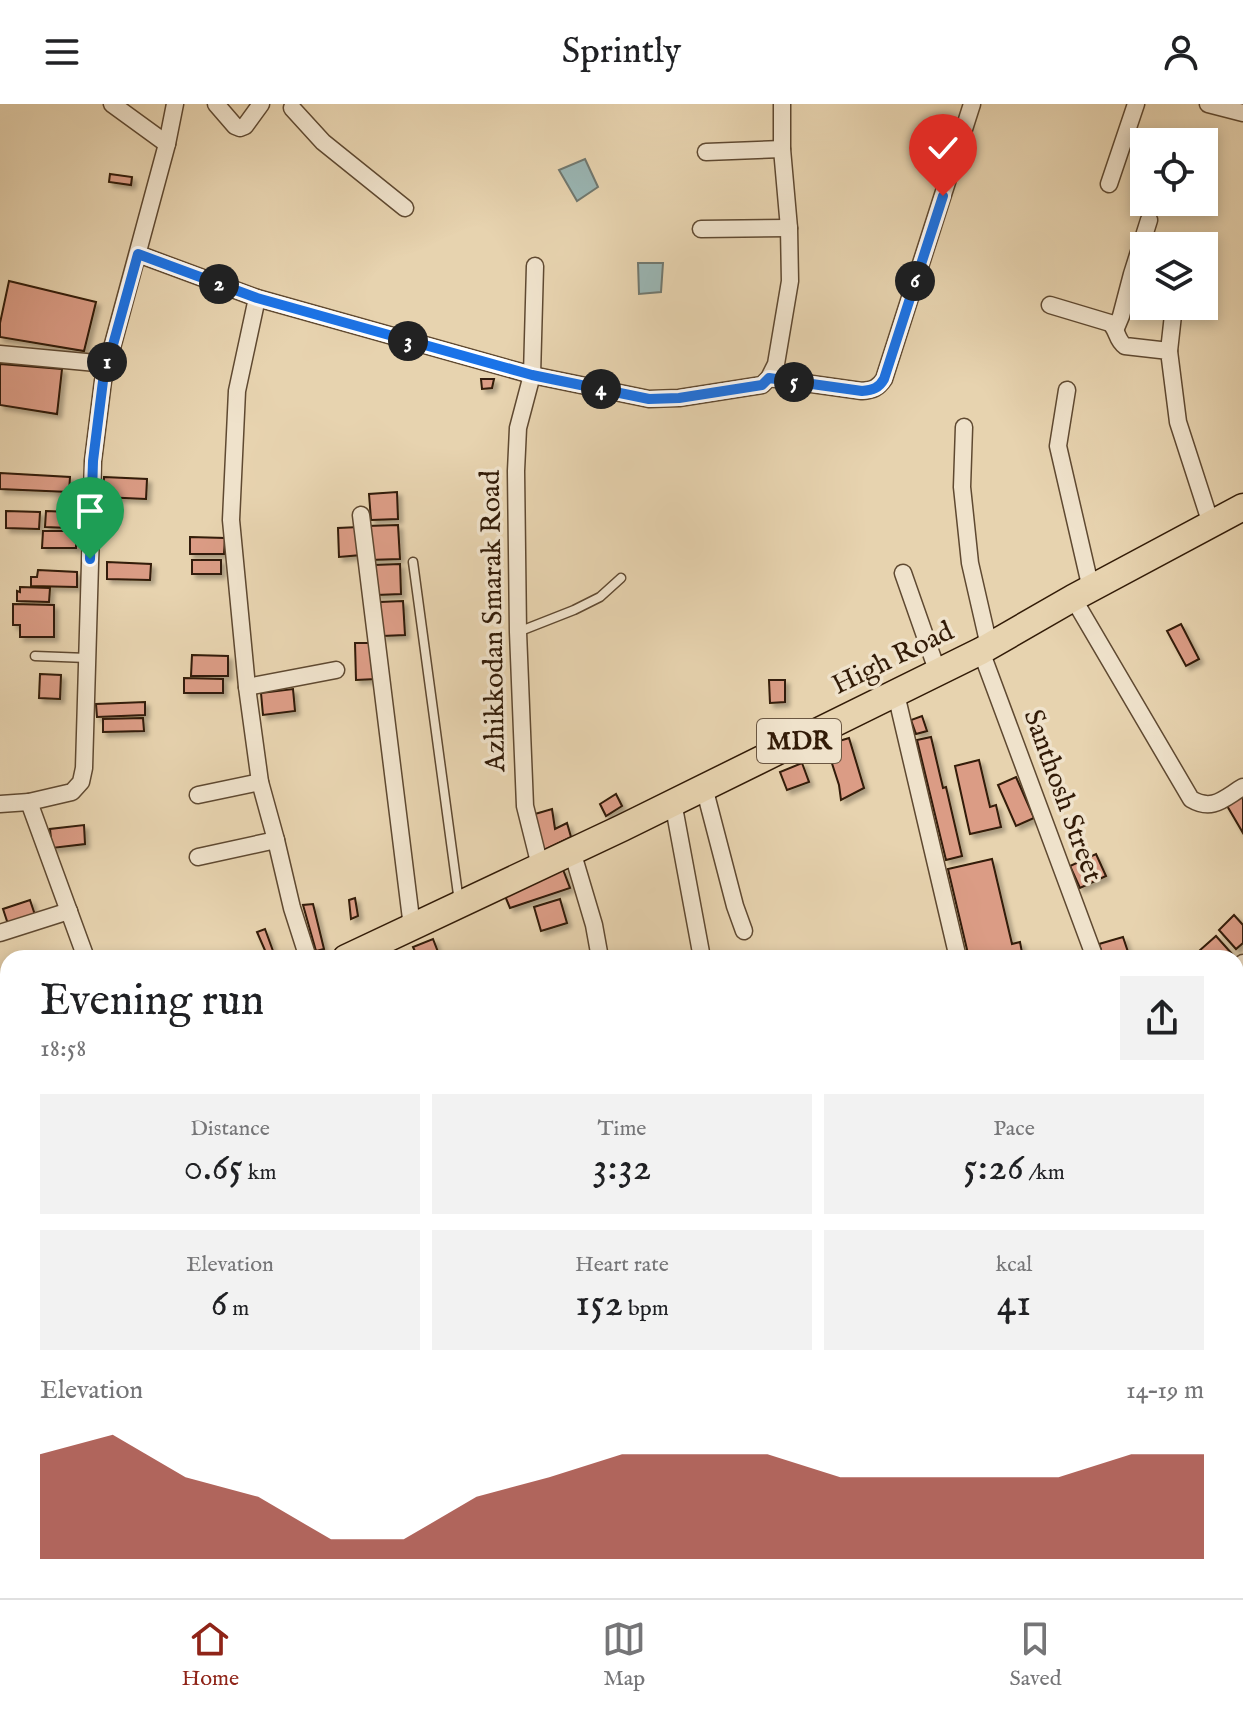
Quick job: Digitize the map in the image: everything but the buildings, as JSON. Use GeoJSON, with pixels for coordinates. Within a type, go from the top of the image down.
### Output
{"type":"FeatureCollection","features":[{"type":"Feature","properties":{"kind":"main road","name":"High Road"},"geometry":{"type":"LineString","coordinates":[[363,950],[938,673],[1243,507]]}},
{"type":"Feature","properties":{"kind":"street"},"geometry":{"type":"LineString","coordinates":[[112,104],[167,144]]}},
{"type":"Feature","properties":{"kind":"street"},"geometry":{"type":"LineString","coordinates":[[0,804],[29,802],[72,792],[81,782],[84,768],[93,461],[103,381],[175,104]]}},
{"type":"Feature","properties":{"kind":"street"},"geometry":{"type":"LineString","coordinates":[[216,104],[240,128],[245,126],[261,104]]}},
{"type":"Feature","properties":{"kind":"street"},"geometry":{"type":"LineString","coordinates":[[138,254],[257,298],[532,375],[649,399],[679,398],[762,385],[776,364],[790,281],[782,104]]}},
{"type":"Feature","properties":{"kind":"street"},"geometry":{"type":"LineString","coordinates":[[769,378],[862,391],[880,386],[972,104]]}},
{"type":"Feature","properties":{"kind":"street"},"geometry":{"type":"LineString","coordinates":[[1109,184],[1136,104]]}},
{"type":"Feature","properties":{"kind":"street"},"geometry":{"type":"LineString","coordinates":[[1208,104],[1243,113]]}},
{"type":"Feature","properties":{"kind":"street"},"geometry":{"type":"LineString","coordinates":[[290,105],[323,142],[405,208]]}},
{"type":"Feature","properties":{"kind":"street"},"geometry":{"type":"LineString","coordinates":[[706,152],[782,149]]}},
{"type":"Feature","properties":{"kind":"street"},"geometry":{"type":"LineString","coordinates":[[1116,328],[1149,220]]}},
{"type":"Feature","properties":{"kind":"street"},"geometry":{"type":"LineString","coordinates":[[701,229],[789,228]]}},
{"type":"Feature","properties":{"kind":"street","name":"Azhikkodan Smarak Road"},"geometry":{"type":"LineString","coordinates":[[535,266],[532,375],[518,428],[516,471],[525,806],[540,866]]}},
{"type":"Feature","properties":{"kind":"street"},"geometry":{"type":"LineString","coordinates":[[257,298],[237,391],[231,520],[247,687],[260,782],[305,950]]}},
{"type":"Feature","properties":{"kind":"street"},"geometry":{"type":"LineString","coordinates":[[1050,305],[1105,320],[1116,328],[1125,346],[1169,351]]}},
{"type":"Feature","properties":{"kind":"street"},"geometry":{"type":"LineString","coordinates":[[1172,320],[1169,351],[1178,422],[1211,524]]}},
{"type":"Feature","properties":{"kind":"street"},"geometry":{"type":"LineString","coordinates":[[0,354],[107,364]]}},
{"type":"Feature","properties":{"kind":"street"},"geometry":{"type":"LineString","coordinates":[[1067,390],[1058,446],[1082,594],[1191,799],[1200,805],[1212,805],[1243,787]]}},
{"type":"Feature","properties":{"kind":"street","name":"Santhosh Street"},"geometry":{"type":"LineString","coordinates":[[964,427],[962,487],[970,563],[985,649],[1092,950]]}},
{"type":"Feature","properties":{"kind":"street"},"geometry":{"type":"LineString","coordinates":[[361,515],[412,927]]}},
{"type":"Feature","properties":{"kind":"street"},"geometry":{"type":"LineString","coordinates":[[903,573],[938,673]]}},
{"type":"Feature","properties":{"kind":"street"},"geometry":{"type":"LineString","coordinates":[[247,687],[336,670]]}},
{"type":"Feature","properties":{"kind":"street"},"geometry":{"type":"LineString","coordinates":[[896,694],[956,950]]}},
{"type":"Feature","properties":{"kind":"street"},"geometry":{"type":"LineString","coordinates":[[198,795],[260,782]]}},
{"type":"Feature","properties":{"kind":"street"},"geometry":{"type":"LineString","coordinates":[[704,787],[744,931]]}},
{"type":"Feature","properties":{"kind":"street"},"geometry":{"type":"LineString","coordinates":[[29,802],[83,950]]}},
{"type":"Feature","properties":{"kind":"street"},"geometry":{"type":"LineString","coordinates":[[673,802],[701,950]]}},
{"type":"Feature","properties":{"kind":"street"},"geometry":{"type":"LineString","coordinates":[[198,857],[276,840]]}},
{"type":"Feature","properties":{"kind":"street"},"geometry":{"type":"LineString","coordinates":[[572,851],[599,950]]}},
{"type":"Feature","properties":{"kind":"street"},"geometry":{"type":"LineString","coordinates":[[0,933],[69,911]]}},
{"type":"Feature","properties":{"kind":"lane"},"geometry":{"type":"LineString","coordinates":[[413,562],[459,905]]}},
{"type":"Feature","properties":{"kind":"lane"},"geometry":{"type":"LineString","coordinates":[[518,632],[600,597],[621,578]]}},
{"type":"Feature","properties":{"kind":"lane"},"geometry":{"type":"LineString","coordinates":[[35,656],[87,658]]}},
{"type":"Feature","properties":{"kind":"water"},"geometry":{"type":"Polygon","coordinates":[[[585,159],[598,187],[577,201],[559,170],[585,159]]]}},
{"type":"Feature","properties":{"kind":"water"},"geometry":{"type":"Polygon","coordinates":[[[638,263],[663,263],[661,292],[639,294],[638,263]]]}},
{"type":"Feature","properties":{"kind":"route"},"geometry":{"type":"LineString","coordinates":[[90,559],[93,461],[103,381],[138,254],[257,298],[532,375],[649,399],[679,398],[762,385],[769,378],[862,391],[880,386],[884,379],[943,196]]}}]}
